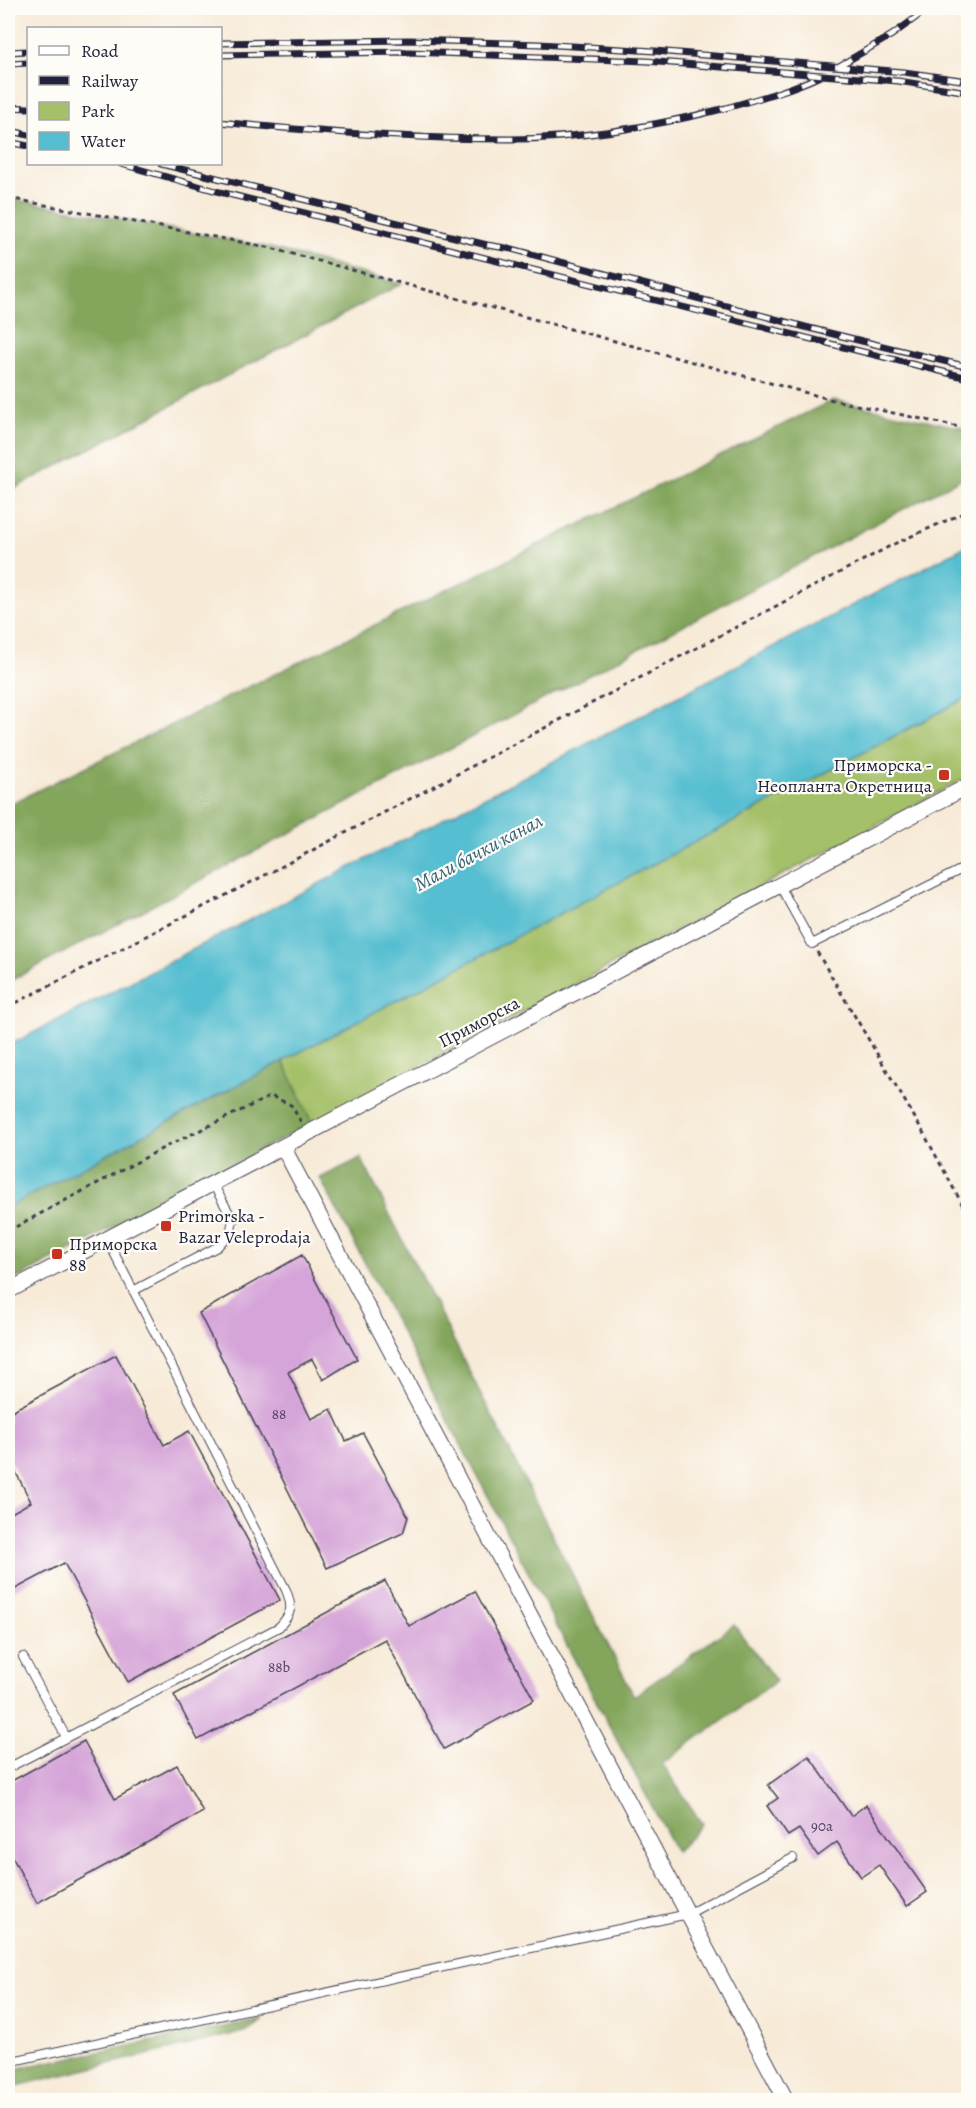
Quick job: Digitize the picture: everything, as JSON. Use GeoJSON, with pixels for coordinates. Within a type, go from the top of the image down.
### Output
{"type":"FeatureCollection","features":[{"type":"Feature","properties":{"kind":"street","name":"Приморска"},"geometry":{"type":"LineString","coordinates":[[8,1291],[965,788]]}},
{"type":"Feature","properties":{"kind":"street"},"geometry":{"type":"LineString","coordinates":[[283,1147],[786,2100]]}},
{"type":"Feature","properties":{"kind":"lane"},"geometry":{"type":"LineString","coordinates":[[965,788],[969,807]]}},
{"type":"Feature","properties":{"kind":"lane"},"geometry":{"type":"LineString","coordinates":[[780,886],[812,944],[969,866]]}},
{"type":"Feature","properties":{"kind":"lane"},"geometry":{"type":"LineString","coordinates":[[133,1291],[217,1246],[230,1233],[233,1220],[213,1184]]}},
{"type":"Feature","properties":{"kind":"lane"},"geometry":{"type":"LineString","coordinates":[[8,1768],[279,1627],[288,1617],[291,1604],[286,1590],[107,1239]]}},
{"type":"Feature","properties":{"kind":"lane"},"geometry":{"type":"LineString","coordinates":[[23,1657],[66,1737]]}},
{"type":"Feature","properties":{"kind":"lane"},"geometry":{"type":"LineString","coordinates":[[8,2062],[688,1914],[793,1858]]}},
{"type":"Feature","properties":{"kind":"path"},"geometry":{"type":"LineString","coordinates":[[8,198],[267,247],[833,400],[969,429]]}},
{"type":"Feature","properties":{"kind":"path"},"geometry":{"type":"LineString","coordinates":[[8,1007],[283,866],[894,544],[969,511]]}},
{"type":"Feature","properties":{"kind":"path"},"geometry":{"type":"LineString","coordinates":[[812,944],[922,1130],[969,1215]]}},
{"type":"Feature","properties":{"kind":"path"},"geometry":{"type":"LineString","coordinates":[[8,1231],[167,1146],[271,1096],[291,1104],[307,1134]]}},
{"type":"Feature","properties":{"kind":"green space"},"geometry":{"type":"Polygon","coordinates":[[[8,198],[267,247],[401,284],[8,492],[8,198]]]}},
{"type":"Feature","properties":{"kind":"green space"},"geometry":{"type":"Polygon","coordinates":[[[833,400],[968,429],[968,475],[8,982],[8,805],[833,400]]]}},
{"type":"Feature","properties":{"kind":"green space"},"geometry":{"type":"Polygon","coordinates":[[[968,697],[968,777],[312,1123],[283,1061],[968,697]]]}},
{"type":"Feature","properties":{"kind":"green space"},"geometry":{"type":"Polygon","coordinates":[[[283,1061],[312,1123],[8,1283],[8,1207],[283,1061]]]}},
{"type":"Feature","properties":{"kind":"green space"},"geometry":{"type":"Polygon","coordinates":[[[361,1158],[634,1696],[734,1625],[776,1681],[662,1764],[702,1824],[676,1852],[320,1178],[361,1158]]]}},
{"type":"Feature","properties":{"kind":"green space"},"geometry":{"type":"Polygon","coordinates":[[[262,2019],[247,2031],[8,2088],[8,2070],[262,2019]]]}},
{"type":"Feature","properties":{"kind":"water","name":"Мали бачки канал"},"geometry":{"type":"Polygon","coordinates":[[[968,545],[968,697],[8,1207],[8,1046],[968,545]]]}},
{"type":"Feature","properties":{"kind":"building"},"geometry":{"type":"Polygon","coordinates":[[[302,1255],[357,1359],[323,1380],[312,1359],[288,1372],[311,1419],[331,1409],[346,1441],[363,1433],[408,1517],[403,1533],[327,1568],[199,1313],[302,1255]]]}},
{"type":"Feature","properties":{"kind":"building"},"geometry":{"type":"Polygon","coordinates":[[[116,1355],[164,1445],[189,1431],[280,1600],[128,1682],[64,1563],[8,1593],[8,1515],[31,1502],[8,1457],[8,1413],[116,1355]]]}},
{"type":"Feature","properties":{"kind":"building"},"geometry":{"type":"Polygon","coordinates":[[[385,1581],[409,1626],[475,1591],[534,1700],[444,1749],[385,1639],[198,1740],[174,1695],[385,1581]]]}},
{"type":"Feature","properties":{"kind":"building"},"geometry":{"type":"Polygon","coordinates":[[[84,1741],[115,1799],[177,1765],[203,1812],[37,1903],[8,1849],[8,1783],[84,1741]]]}},
{"type":"Feature","properties":{"kind":"building"},"geometry":{"type":"Polygon","coordinates":[[[809,1756],[851,1816],[866,1805],[927,1892],[907,1906],[879,1865],[861,1877],[837,1842],[818,1856],[799,1829],[788,1836],[767,1806],[778,1798],[768,1785],[809,1756]]]}},
{"type":"Feature","properties":{"kind":"railway"},"geometry":{"type":"LineString","coordinates":[[839,66],[892,35],[929,8]]}},
{"type":"Feature","properties":{"kind":"railway"},"geometry":{"type":"LineString","coordinates":[[222,43],[409,40],[539,44],[655,51],[904,72],[968,81]]}},
{"type":"Feature","properties":{"kind":"railway"},"geometry":{"type":"LineString","coordinates":[[8,52],[27,51]]}},
{"type":"Feature","properties":{"kind":"railway"},"geometry":{"type":"LineString","coordinates":[[222,55],[409,52],[646,61],[898,81],[968,92]]}},
{"type":"Feature","properties":{"kind":"railway"},"geometry":{"type":"LineString","coordinates":[[8,64],[27,63]]}},
{"type":"Feature","properties":{"kind":"railway"},"geometry":{"type":"LineString","coordinates":[[222,122],[402,136],[474,139],[564,137],[646,126],[726,108],[797,86],[820,76]]}},
{"type":"Feature","properties":{"kind":"railway"},"geometry":{"type":"LineString","coordinates":[[8,107],[27,108]]}},
{"type":"Feature","properties":{"kind":"railway"},"geometry":{"type":"LineString","coordinates":[[8,130],[27,135]]}},
{"type":"Feature","properties":{"kind":"railway"},"geometry":{"type":"LineString","coordinates":[[8,142],[27,146]]}},
{"type":"Feature","properties":{"kind":"railway"},"geometry":{"type":"LineString","coordinates":[[125,165],[220,192],[968,378]]}},
{"type":"Feature","properties":{"kind":"railway"},"geometry":{"type":"LineString","coordinates":[[165,165],[487,245],[512,249],[809,328],[968,367]]}},
{"type":"Feature","properties":{"kind":"place","name":"Приморска - Неопланта Окретница"},"geometry":{"type":"Point","coordinates":[944,775]}},
{"type":"Feature","properties":{"kind":"place","name":"Primorska - Bazar Veleprodaja"},"geometry":{"type":"Point","coordinates":[166,1226]}},
{"type":"Feature","properties":{"kind":"place","name":"Приморска 88"},"geometry":{"type":"Point","coordinates":[57,1254]}}]}
